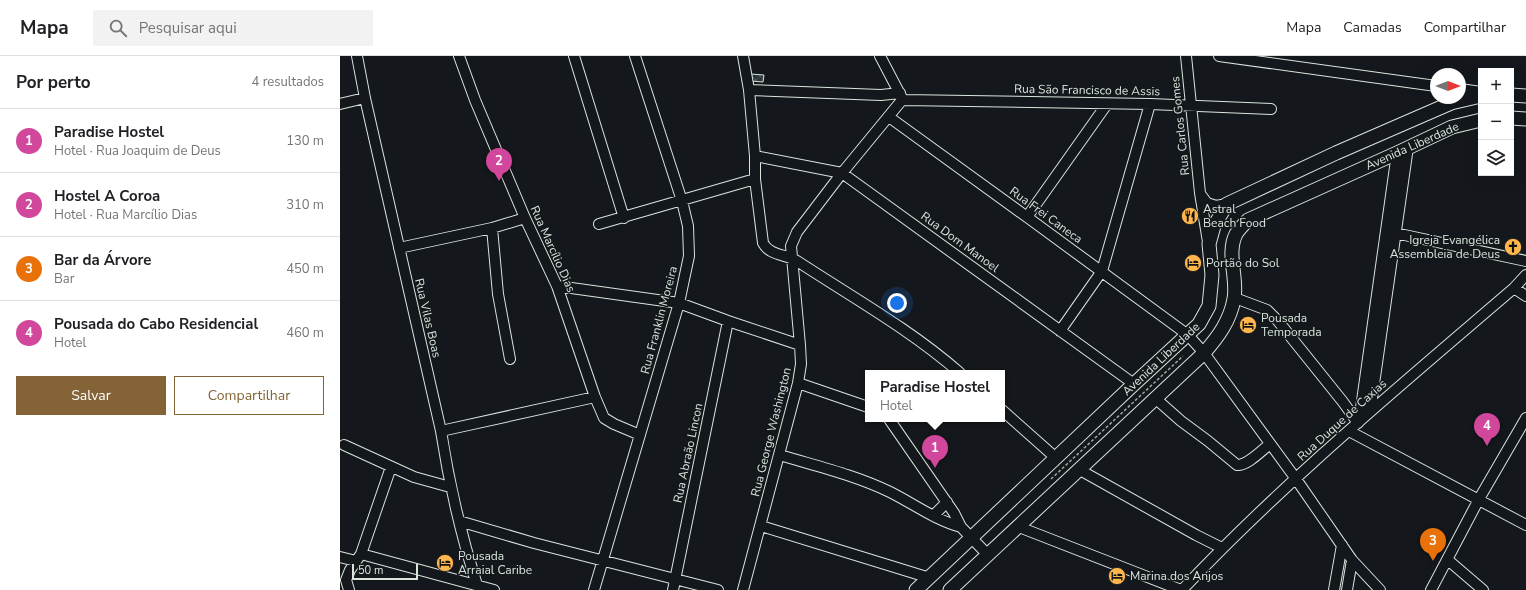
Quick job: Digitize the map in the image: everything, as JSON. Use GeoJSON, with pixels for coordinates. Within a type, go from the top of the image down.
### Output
{"type":"FeatureCollection","features":[{"type":"Feature","properties":{"kind":"main road"},"geometry":{"type":"LineString","coordinates":[[1514,95],[1526,96]]}},
{"type":"Feature","properties":{"kind":"main road","name":"Avenida Liberdade"},"geometry":{"type":"LineString","coordinates":[[916,590],[1199,324],[1209,306],[1212,275],[1209,244],[1214,226],[1227,204],[1336,153],[1451,103],[1478,97]]}},
{"type":"Feature","properties":{"kind":"main road"},"geometry":{"type":"LineString","coordinates":[[1514,118],[1526,119]]}},
{"type":"Feature","properties":{"kind":"main road","name":"Avenida Liberdade"},"geometry":{"type":"LineString","coordinates":[[950,590],[1204,353],[1217,338],[1228,320],[1235,298],[1232,251],[1236,234],[1248,220],[1452,127],[1478,121]]}},
{"type":"Feature","properties":{"kind":"street","name":"Rua Vilas Boas"},"geometry":{"type":"LineString","coordinates":[[357,56],[365,98],[441,431],[450,487],[460,521],[466,553],[476,585]]}},
{"type":"Feature","properties":{"kind":"street","name":"Rua Marcílio Dias"},"geometry":{"type":"LineString","coordinates":[[459,56],[525,218],[557,286],[595,397],[604,418],[640,435]]}},
{"type":"Feature","properties":{"kind":"street"},"geometry":{"type":"LineString","coordinates":[[574,56],[624,218]]}},
{"type":"Feature","properties":{"kind":"street","name":"Rua Franklin Moreira"},"geometry":{"type":"LineString","coordinates":[[594,590],[679,303],[689,256],[688,226],[682,201],[635,56]]}},
{"type":"Feature","properties":{"kind":"street"},"geometry":{"type":"LineString","coordinates":[[743,56],[749,90],[755,156],[755,179],[763,243],[770,251],[793,259],[908,333],[957,370]]}},
{"type":"Feature","properties":{"kind":"street"},"geometry":{"type":"LineString","coordinates":[[880,56],[901,96]]}},
{"type":"Feature","properties":{"kind":"street","name":"Rua Carlos Gomes"},"geometry":{"type":"LineString","coordinates":[[1186,56],[1200,194],[1209,244]]}},
{"type":"Feature","properties":{"kind":"street"},"geometry":{"type":"LineString","coordinates":[[1219,56],[1430,85]]}},
{"type":"Feature","properties":{"kind":"street","name":"Rua São Francisco de Assis"},"geometry":{"type":"LineString","coordinates":[[749,90],[1270,109]]}},
{"type":"Feature","properties":{"kind":"street"},"geometry":{"type":"LineString","coordinates":[[1466,90],[1478,92]]}},
{"type":"Feature","properties":{"kind":"street","name":"Rua George Washington"},"geometry":{"type":"LineString","coordinates":[[743,590],[780,455],[798,383],[801,364],[791,246],[797,232],[842,173],[888,117],[901,96]]}},
{"type":"Feature","properties":{"kind":"street"},"geometry":{"type":"LineString","coordinates":[[340,104],[365,98]]}},
{"type":"Feature","properties":{"kind":"street"},"geometry":{"type":"LineString","coordinates":[[1027,217],[1107,104]]}},
{"type":"Feature","properties":{"kind":"street"},"geometry":{"type":"LineString","coordinates":[[1060,331],[1102,271],[1150,104]]}},
{"type":"Feature","properties":{"kind":"street","name":"Rua Frei Caneca"},"geometry":{"type":"LineString","coordinates":[[888,117],[1102,271],[1188,335],[1204,353],[1296,479],[1352,560],[1380,590]]}},
{"type":"Feature","properties":{"kind":"street"},"geometry":{"type":"LineString","coordinates":[[1387,254],[1395,233],[1402,150]]}},
{"type":"Feature","properties":{"kind":"street"},"geometry":{"type":"LineString","coordinates":[[1235,298],[1267,310],[1278,321],[1358,422],[1369,403],[1387,254],[1402,150]]}},
{"type":"Feature","properties":{"kind":"street","name":"Rua Dom Manoel"},"geometry":{"type":"LineString","coordinates":[[755,156],[842,173],[1134,384]]}},
{"type":"Feature","properties":{"kind":"street"},"geometry":{"type":"LineString","coordinates":[[599,224],[755,179]]}},
{"type":"Feature","properties":{"kind":"street"},"geometry":{"type":"LineString","coordinates":[[1200,194],[1207,203],[1216,206],[1227,204]]}},
{"type":"Feature","properties":{"kind":"street"},"geometry":{"type":"LineString","coordinates":[[399,248],[492,228],[525,218]]}},
{"type":"Feature","properties":{"kind":"street"},"geometry":{"type":"LineString","coordinates":[[492,228],[498,294],[510,359]]}},
{"type":"Feature","properties":{"kind":"street"},"geometry":{"type":"LineString","coordinates":[[1395,233],[1526,260]]}},
{"type":"Feature","properties":{"kind":"street","name":"Rua Duque de Caxias"},"geometry":{"type":"LineString","coordinates":[[1369,403],[1388,396],[1514,288],[1526,275]]}},
{"type":"Feature","properties":{"kind":"street"},"geometry":{"type":"LineString","coordinates":[[557,286],[679,303],[728,321],[800,344]]}},
{"type":"Feature","properties":{"kind":"street"},"geometry":{"type":"LineString","coordinates":[[1514,288],[1526,296]]}},
{"type":"Feature","properties":{"kind":"street","name":"Rua Abraão Lincon"},"geometry":{"type":"LineString","coordinates":[[673,590],[728,321]]}},
{"type":"Feature","properties":{"kind":"street"},"geometry":{"type":"LineString","coordinates":[[798,383],[865,406]]}},
{"type":"Feature","properties":{"kind":"street"},"geometry":{"type":"LineString","coordinates":[[1369,403],[1388,396]]}},
{"type":"Feature","properties":{"kind":"street"},"geometry":{"type":"LineString","coordinates":[[441,431],[595,397]]}},
{"type":"Feature","properties":{"kind":"street"},"geometry":{"type":"LineString","coordinates":[[1155,398],[1181,421],[1237,465],[1254,458],[1270,444]]}},
{"type":"Feature","properties":{"kind":"street"},"geometry":{"type":"LineString","coordinates":[[1005,413],[1056,458]]}},
{"type":"Feature","properties":{"kind":"street"},"geometry":{"type":"LineString","coordinates":[[1431,590],[1479,499],[1526,418]]}},
{"type":"Feature","properties":{"kind":"street"},"geometry":{"type":"LineString","coordinates":[[890,422],[947,502],[961,528],[988,555]]}},
{"type":"Feature","properties":{"kind":"street","name":"Rua Duque de Caxias"},"geometry":{"type":"LineString","coordinates":[[1182,590],[1222,548],[1358,422]]}},
{"type":"Feature","properties":{"kind":"street"},"geometry":{"type":"LineString","coordinates":[[1349,431],[1526,525]]}},
{"type":"Feature","properties":{"kind":"street"},"geometry":{"type":"LineString","coordinates":[[344,445],[414,477],[450,487]]}},
{"type":"Feature","properties":{"kind":"street"},"geometry":{"type":"LineString","coordinates":[[780,455],[847,475],[889,492],[933,516],[961,528]]}},
{"type":"Feature","properties":{"kind":"street"},"geometry":{"type":"LineString","coordinates":[[349,590],[346,580],[350,570],[358,558],[390,467]]}},
{"type":"Feature","properties":{"kind":"street"},"geometry":{"type":"LineString","coordinates":[[1080,470],[1189,532],[1222,548]]}},
{"type":"Feature","properties":{"kind":"street"},"geometry":{"type":"LineString","coordinates":[[933,516],[947,502]]}},
{"type":"Feature","properties":{"kind":"street"},"geometry":{"type":"LineString","coordinates":[[460,521],[534,543],[718,590]]}},
{"type":"Feature","properties":{"kind":"street"},"geometry":{"type":"LineString","coordinates":[[761,526],[930,578]]}},
{"type":"Feature","properties":{"kind":"street"},"geometry":{"type":"LineString","coordinates":[[1019,527],[1182,590]]}},
{"type":"Feature","properties":{"kind":"street"},"geometry":{"type":"LineString","coordinates":[[1334,590],[1342,545]]}},
{"type":"Feature","properties":{"kind":"street"},"geometry":{"type":"LineString","coordinates":[[340,557],[358,558],[494,590]]}},
{"type":"Feature","properties":{"kind":"street"},"geometry":{"type":"LineString","coordinates":[[1347,590],[1352,560]]}},
{"type":"Feature","properties":{"kind":"street"},"geometry":{"type":"LineString","coordinates":[[1448,560],[1483,590]]}},
{"type":"Feature","properties":{"kind":"building"},"geometry":{"type":"Polygon","coordinates":[[[751,74],[764,75],[763,82],[751,81],[751,74]]]}},
{"type":"Feature","properties":{"kind":"place","name":"Hostel A Coroa"},"geometry":{"type":"Point","coordinates":[499,181]}},
{"type":"Feature","properties":{"kind":"place","name":"Astral Beach Food"},"geometry":{"type":"Point","coordinates":[1190,216]}},
{"type":"Feature","properties":{"kind":"place","name":"Igreja Evangélica Assembleia de Deus"},"geometry":{"type":"Point","coordinates":[1513,247]}},
{"type":"Feature","properties":{"kind":"place","name":"Portão do Sol"},"geometry":{"type":"Point","coordinates":[1193,263]}},
{"type":"Feature","properties":{"kind":"place","name":"Pousada Temporada"},"geometry":{"type":"Point","coordinates":[1248,325]}},
{"type":"Feature","properties":{"kind":"place","name":"Pousada do Cabo Residencial"},"geometry":{"type":"Point","coordinates":[1487,446]}},
{"type":"Feature","properties":{"kind":"place","name":"Paradise Hostel"},"geometry":{"type":"Point","coordinates":[935,468]}},
{"type":"Feature","properties":{"kind":"place","name":"Bar da Árvore"},"geometry":{"type":"Point","coordinates":[1433,561]}},
{"type":"Feature","properties":{"kind":"place","name":"Pousada Arraial Caribe"},"geometry":{"type":"Point","coordinates":[445,563]}},
{"type":"Feature","properties":{"kind":"place","name":"Marina dos Anjos"},"geometry":{"type":"Point","coordinates":[1117,576]}}]}
